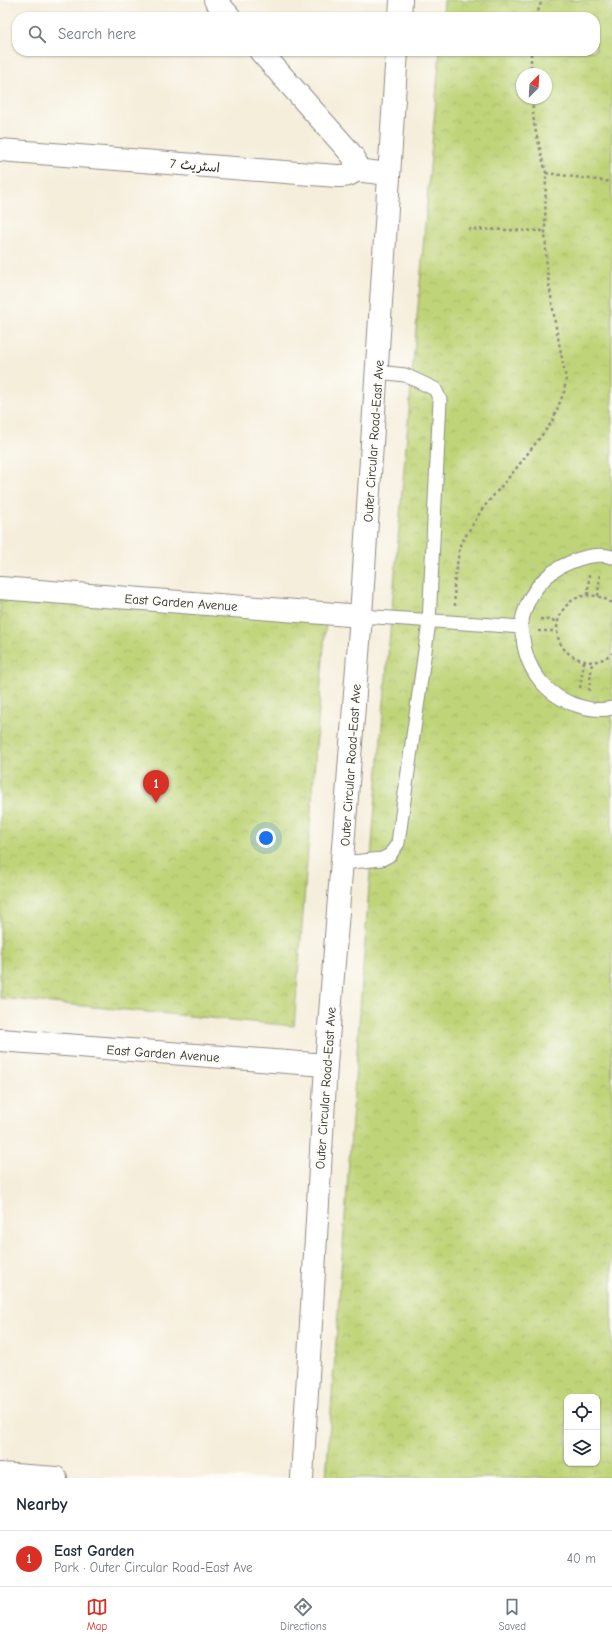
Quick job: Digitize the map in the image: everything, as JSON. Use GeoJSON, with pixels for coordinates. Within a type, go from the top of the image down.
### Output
{"type":"FeatureCollection","features":[{"type":"Feature","properties":{"kind":"street"},"geometry":{"type":"LineString","coordinates":[[215,0],[226,12]]}},
{"type":"Feature","properties":{"kind":"street"},"geometry":{"type":"LineString","coordinates":[[400,12],[401,0]]}},
{"type":"Feature","properties":{"kind":"street"},"geometry":{"type":"LineString","coordinates":[[264,56],[355,159],[355,170]]}},
{"type":"Feature","properties":{"kind":"street","name":"Outer Circular Road-East Ave"},"geometry":{"type":"LineString","coordinates":[[302,1478],[326,1065],[361,616],[378,372],[397,56]]}},
{"type":"Feature","properties":{"kind":"street","name":"اسٹریٹ 7"},"geometry":{"type":"LineString","coordinates":[[0,150],[337,176],[348,175],[353,173],[355,170],[389,174]]}},
{"type":"Feature","properties":{"kind":"street","name":"East Garden Avenue"},"geometry":{"type":"LineString","coordinates":[[0,588],[361,616]]}},
{"type":"Feature","properties":{"kind":"street","name":"East Garden Avenue"},"geometry":{"type":"LineString","coordinates":[[0,1040],[326,1065]]}},
{"type":"Feature","properties":{"kind":"street"},"geometry":{"type":"LineString","coordinates":[[0,1474],[56,1478]]}},
{"type":"Feature","properties":{"kind":"lane"},"geometry":{"type":"LineString","coordinates":[[342,863],[382,859],[390,855],[398,843],[428,622],[440,400],[435,389],[406,375],[378,372]]}},
{"type":"Feature","properties":{"kind":"lane"},"geometry":{"type":"LineString","coordinates":[[607,556],[582,557],[558,567],[539,583],[527,605],[521,627],[524,649],[530,667],[541,683],[555,695],[572,704],[583,707],[612,708]]}},
{"type":"Feature","properties":{"kind":"lane"},"geometry":{"type":"LineString","coordinates":[[361,616],[456,624],[521,627]]}},
{"type":"Feature","properties":{"kind":"path"},"geometry":{"type":"LineString","coordinates":[[538,12],[542,0]]}},
{"type":"Feature","properties":{"kind":"path"},"geometry":{"type":"LineString","coordinates":[[531,56],[531,68]]}},
{"type":"Feature","properties":{"kind":"path"},"geometry":{"type":"LineString","coordinates":[[456,624],[454,585],[460,545],[483,508],[552,422],[564,392],[566,379],[554,322],[547,271],[545,231],[546,173],[534,124],[532,104]]}},
{"type":"Feature","properties":{"kind":"path"},"geometry":{"type":"LineString","coordinates":[[546,173],[612,182]]}},
{"type":"Feature","properties":{"kind":"path"},"geometry":{"type":"LineString","coordinates":[[468,229],[545,231]]}},
{"type":"Feature","properties":{"kind":"path"},"geometry":{"type":"LineString","coordinates":[[598,596],[607,556]]}},
{"type":"Feature","properties":{"kind":"path"},"geometry":{"type":"LineString","coordinates":[[612,603],[598,596],[588,595],[572,600],[560,613],[556,631],[562,647],[568,654],[584,661],[592,662],[601,660],[612,653]]}},
{"type":"Feature","properties":{"kind":"path"},"geometry":{"type":"LineString","coordinates":[[583,707],[584,661]]}},
{"type":"Feature","properties":{"kind":"path"},"geometry":{"type":"LineString","coordinates":[[583,707],[592,662]]}},
{"type":"Feature","properties":{"kind":"green space"},"geometry":{"type":"Polygon","coordinates":[[[444,0],[612,0],[612,1478],[326,1478],[374,818],[440,56],[600,56],[600,12],[443,12],[444,0]]]}},
{"type":"Feature","properties":{"kind":"green space"},"geometry":{"type":"Polygon","coordinates":[[[0,592],[327,608],[294,1026],[0,998],[0,592]]]}},
{"type":"Feature","properties":{"kind":"place","name":"East Garden"},"geometry":{"type":"Point","coordinates":[156,803]}}]}
